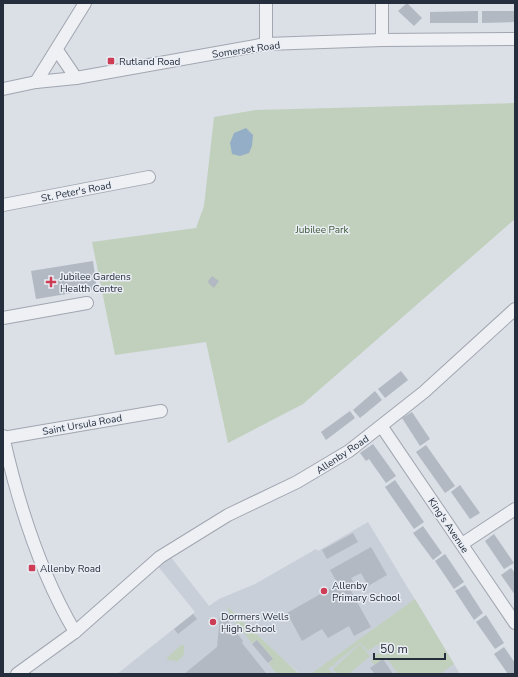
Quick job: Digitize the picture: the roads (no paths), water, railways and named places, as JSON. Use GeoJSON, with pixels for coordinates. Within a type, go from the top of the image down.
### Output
{"type":"FeatureCollection","features":[{"type":"Feature","properties":{"kind":"street"},"geometry":{"type":"LineString","coordinates":[[36,82],[85,3]]}},
{"type":"Feature","properties":{"kind":"street"},"geometry":{"type":"LineString","coordinates":[[266,3],[266,44]]}},
{"type":"Feature","properties":{"kind":"street"},"geometry":{"type":"LineString","coordinates":[[382,3],[382,40]]}},
{"type":"Feature","properties":{"kind":"street","name":"Somerset Road"},"geometry":{"type":"LineString","coordinates":[[3,89],[36,82],[76,78],[266,44],[382,40],[515,39]]}},
{"type":"Feature","properties":{"kind":"street"},"geometry":{"type":"LineString","coordinates":[[57,50],[76,78]]}},
{"type":"Feature","properties":{"kind":"street","name":"St. Peter's Road"},"geometry":{"type":"LineString","coordinates":[[3,205],[149,177]]}},
{"type":"Feature","properties":{"kind":"street"},"geometry":{"type":"LineString","coordinates":[[3,318],[87,303]]}},
{"type":"Feature","properties":{"kind":"street","name":"Allenby Road"},"geometry":{"type":"LineString","coordinates":[[17,674],[75,632],[160,557],[228,515],[285,488],[320,469],[349,451],[382,427],[424,392],[515,309]]}},
{"type":"Feature","properties":{"kind":"street","name":"Saint Ursula Road"},"geometry":{"type":"LineString","coordinates":[[3,437],[161,411]]}},
{"type":"Feature","properties":{"kind":"street","name":"King's Avenue"},"geometry":{"type":"LineString","coordinates":[[382,427],[515,623]]}},
{"type":"Feature","properties":{"kind":"street"},"geometry":{"type":"LineString","coordinates":[[3,437],[8,483],[56,595],[75,632]]}},
{"type":"Feature","properties":{"kind":"street"},"geometry":{"type":"LineString","coordinates":[[462,544],[515,509]]}},
{"type":"Feature","properties":{"kind":"water"},"geometry":{"type":"Polygon","coordinates":[[[246,128],[253,135],[252,146],[249,153],[240,156],[232,154],[230,143],[234,133],[246,128]]]}},
{"type":"Feature","properties":{"kind":"place","name":"Rutland Road"},"geometry":{"type":"Point","coordinates":[111,61]}},
{"type":"Feature","properties":{"kind":"place","name":"Jubilee Gardens Health Centre"},"geometry":{"type":"Point","coordinates":[51,282]}},
{"type":"Feature","properties":{"kind":"place","name":"Allenby Road"},"geometry":{"type":"Point","coordinates":[32,568]}},
{"type":"Feature","properties":{"kind":"place","name":"Allenby Primary School"},"geometry":{"type":"Point","coordinates":[324,591]}},
{"type":"Feature","properties":{"kind":"place","name":"Dormers Wells High School"},"geometry":{"type":"Point","coordinates":[213,622]}},
{"type":"Feature","properties":{"kind":"park label","name":"Jubilee Park"},"geometry":{"type":"Point","coordinates":[322,229]}}]}
